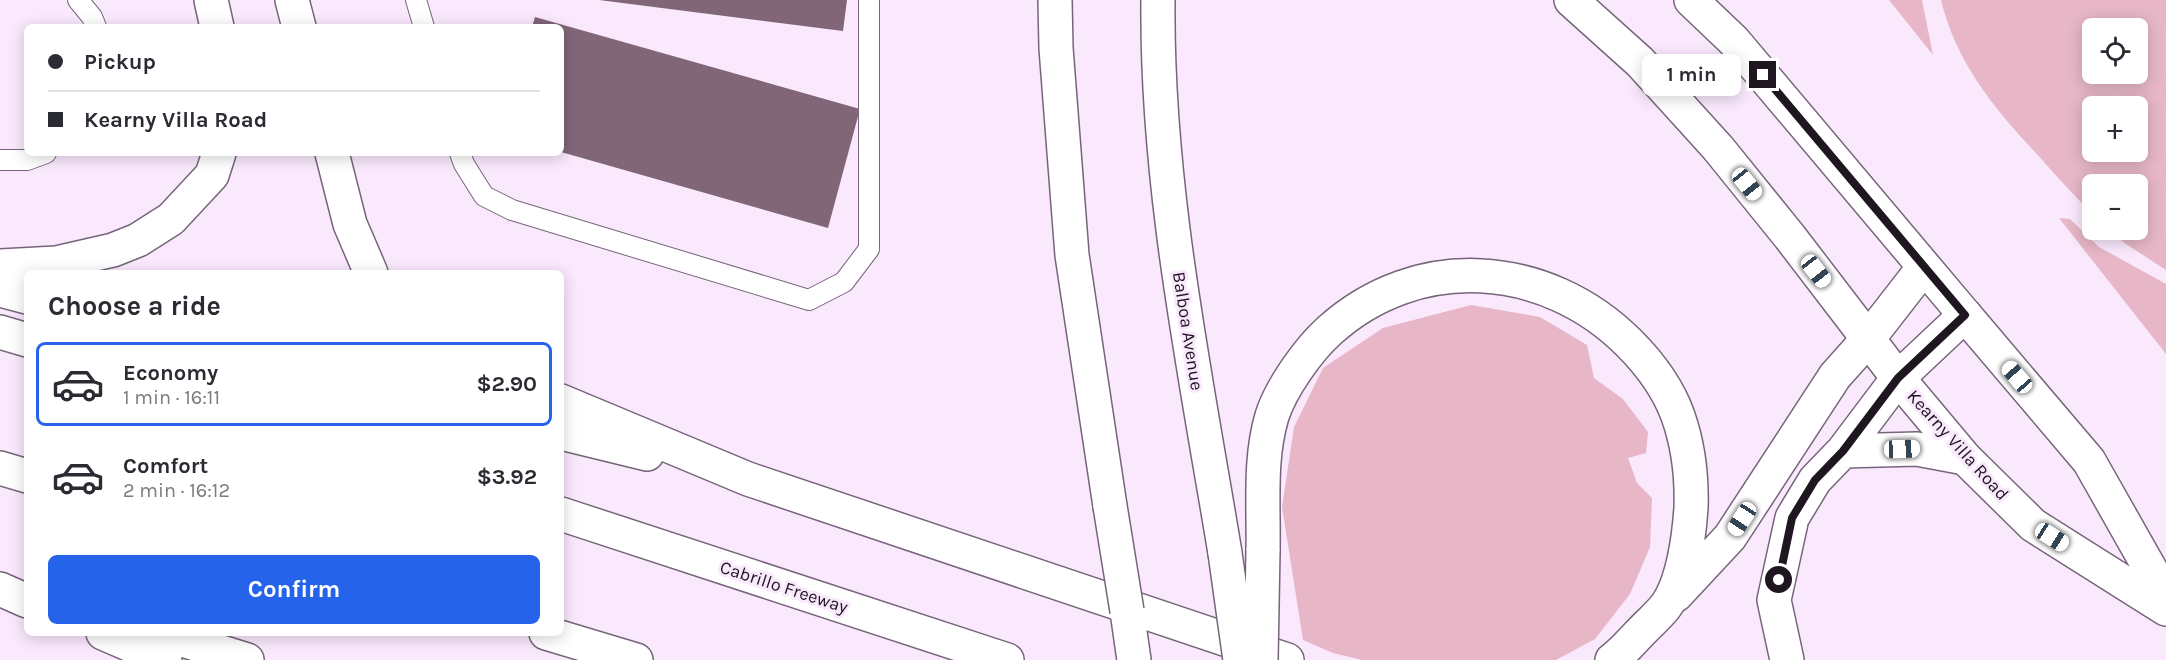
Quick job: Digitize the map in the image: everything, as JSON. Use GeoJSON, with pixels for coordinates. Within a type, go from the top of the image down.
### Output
{"type":"FeatureCollection","features":[{"type":"Feature","properties":{"kind":"main road"},"geometry":{"type":"LineString","coordinates":[[211,0],[216,24]]}},
{"type":"Feature","properties":{"kind":"main road"},"geometry":{"type":"LineString","coordinates":[[292,0],[298,24]]}},
{"type":"Feature","properties":{"kind":"main road"},"geometry":{"type":"LineString","coordinates":[[1055,0],[1056,48],[1072,255],[1134,660]]}},
{"type":"Feature","properties":{"kind":"main road","name":"Balboa Avenue"},"geometry":{"type":"LineString","coordinates":[[1158,0],[1164,152],[1179,280],[1225,553],[1240,660]]}},
{"type":"Feature","properties":{"kind":"main road","name":"Kearny Villa Road"},"geometry":{"type":"LineString","coordinates":[[1571,0],[1640,62],[1718,148],[1790,237],[1898,378],[1965,458],[2033,525],[2166,609]]}},
{"type":"Feature","properties":{"kind":"main road"},"geometry":{"type":"LineString","coordinates":[[1695,1],[1734,40],[2089,461],[2166,597]]}},
{"type":"Feature","properties":{"kind":"main road"},"geometry":{"type":"LineString","coordinates":[[0,266],[56,263],[113,250],[138,240],[171,219],[212,176],[218,156]]}},
{"type":"Feature","properties":{"kind":"main road"},"geometry":{"type":"LineString","coordinates":[[333,156],[350,224],[370,270]]}},
{"type":"Feature","properties":{"kind":"main road"},"geometry":{"type":"LineString","coordinates":[[1612,660],[1730,537],[1835,376],[1868,339],[1924,267]]}},
{"type":"Feature","properties":{"kind":"main road"},"geometry":{"type":"LineString","coordinates":[[1261,660],[1264,451],[1273,414],[1291,380],[1317,342],[1344,318],[1374,299],[1408,284],[1445,277],[1507,278],[1547,289],[1568,298],[1603,319],[1639,353],[1655,372],[1667,393],[1684,435],[1689,455],[1691,485],[1690,516],[1684,562],[1666,606]]}},
{"type":"Feature","properties":{"kind":"main road"},"geometry":{"type":"LineString","coordinates":[[0,290],[24,296]]}},
{"type":"Feature","properties":{"kind":"main road"},"geometry":{"type":"LineString","coordinates":[[1787,660],[1774,600],[1792,518],[1815,480],[1843,451],[1898,378],[1965,315]]}},
{"type":"Feature","properties":{"kind":"main road"},"geometry":{"type":"LineString","coordinates":[[0,332],[24,339]]}},
{"type":"Feature","properties":{"kind":"main road"},"geometry":{"type":"LineString","coordinates":[[564,402],[748,479],[1287,660]]}},
{"type":"Feature","properties":{"kind":"main road"},"geometry":{"type":"LineString","coordinates":[[564,434],[748,479]]}},
{"type":"Feature","properties":{"kind":"main road"},"geometry":{"type":"LineString","coordinates":[[1843,451],[1917,449],[1965,458]]}},
{"type":"Feature","properties":{"kind":"main road"},"geometry":{"type":"LineString","coordinates":[[0,468],[24,475]]}},
{"type":"Feature","properties":{"kind":"main road","name":"Cabrillo Freeway"},"geometry":{"type":"LineString","coordinates":[[564,515],[1007,660]]}},
{"type":"Feature","properties":{"kind":"main road"},"geometry":{"type":"LineString","coordinates":[[0,583],[24,591]]}},
{"type":"Feature","properties":{"kind":"main road"},"geometry":{"type":"LineString","coordinates":[[0,589],[24,599]]}},
{"type":"Feature","properties":{"kind":"main road"},"geometry":{"type":"LineString","coordinates":[[110,636],[165,660]]}},
{"type":"Feature","properties":{"kind":"main road"},"geometry":{"type":"LineString","coordinates":[[170,636],[246,660]]}},
{"type":"Feature","properties":{"kind":"main road"},"geometry":{"type":"LineString","coordinates":[[556,636],[636,660]]}},
{"type":"Feature","properties":{"kind":"lane"},"geometry":{"type":"LineString","coordinates":[[78,0],[95,24]]}},
{"type":"Feature","properties":{"kind":"lane"},"geometry":{"type":"LineString","coordinates":[[416,0],[423,24]]}},
{"type":"Feature","properties":{"kind":"lane"},"geometry":{"type":"LineString","coordinates":[[461,156],[484,196],[512,210],[809,300],[844,282],[869,249],[869,0]]}},
{"type":"Feature","properties":{"kind":"lane"},"geometry":{"type":"LineString","coordinates":[[0,160],[27,160],[38,156]]}},
{"type":"Feature","properties":{"kind":"shaded area"},"geometry":{"type":"Polygon","coordinates":[[[1889,0],[1922,0],[1933,55],[1889,0]]]}},
{"type":"Feature","properties":{"kind":"shaded area"},"geometry":{"type":"Polygon","coordinates":[[[1941,0],[2166,0],[2166,270],[2121,240],[2148,240],[2148,174],[2082,174],[2082,203],[2005,118],[1978,82],[1956,44],[1941,0]]]}},
{"type":"Feature","properties":{"kind":"shaded area"},"geometry":{"type":"Polygon","coordinates":[[[2059,218],[2070,219],[2082,231],[2082,240],[2092,240],[2099,247],[2166,284],[2166,354],[2059,218]]]}},
{"type":"Feature","properties":{"kind":"shaded area"},"geometry":{"type":"Polygon","coordinates":[[[1471,305],[1540,317],[1587,345],[1594,378],[1623,399],[1648,432],[1646,453],[1628,458],[1637,483],[1652,498],[1650,547],[1630,594],[1595,639],[1556,660],[1362,660],[1333,653],[1303,640],[1282,507],[1294,427],[1323,368],[1383,328],[1471,305]]]}},
{"type":"Feature","properties":{"kind":"building"},"geometry":{"type":"Polygon","coordinates":[[[599,0],[847,0],[843,31],[599,0]]]}},
{"type":"Feature","properties":{"kind":"building"},"geometry":{"type":"Polygon","coordinates":[[[535,17],[560,24],[533,24],[535,17]]]}},
{"type":"Feature","properties":{"kind":"building"},"geometry":{"type":"Polygon","coordinates":[[[564,25],[860,109],[828,228],[564,153],[564,25]]]}},
{"type":"Feature","properties":{"kind":"route"},"geometry":{"type":"LineString","coordinates":[[1763,75],[1965,315],[1898,378],[1843,451],[1815,480],[1792,518],[1779,580]]}}]}
